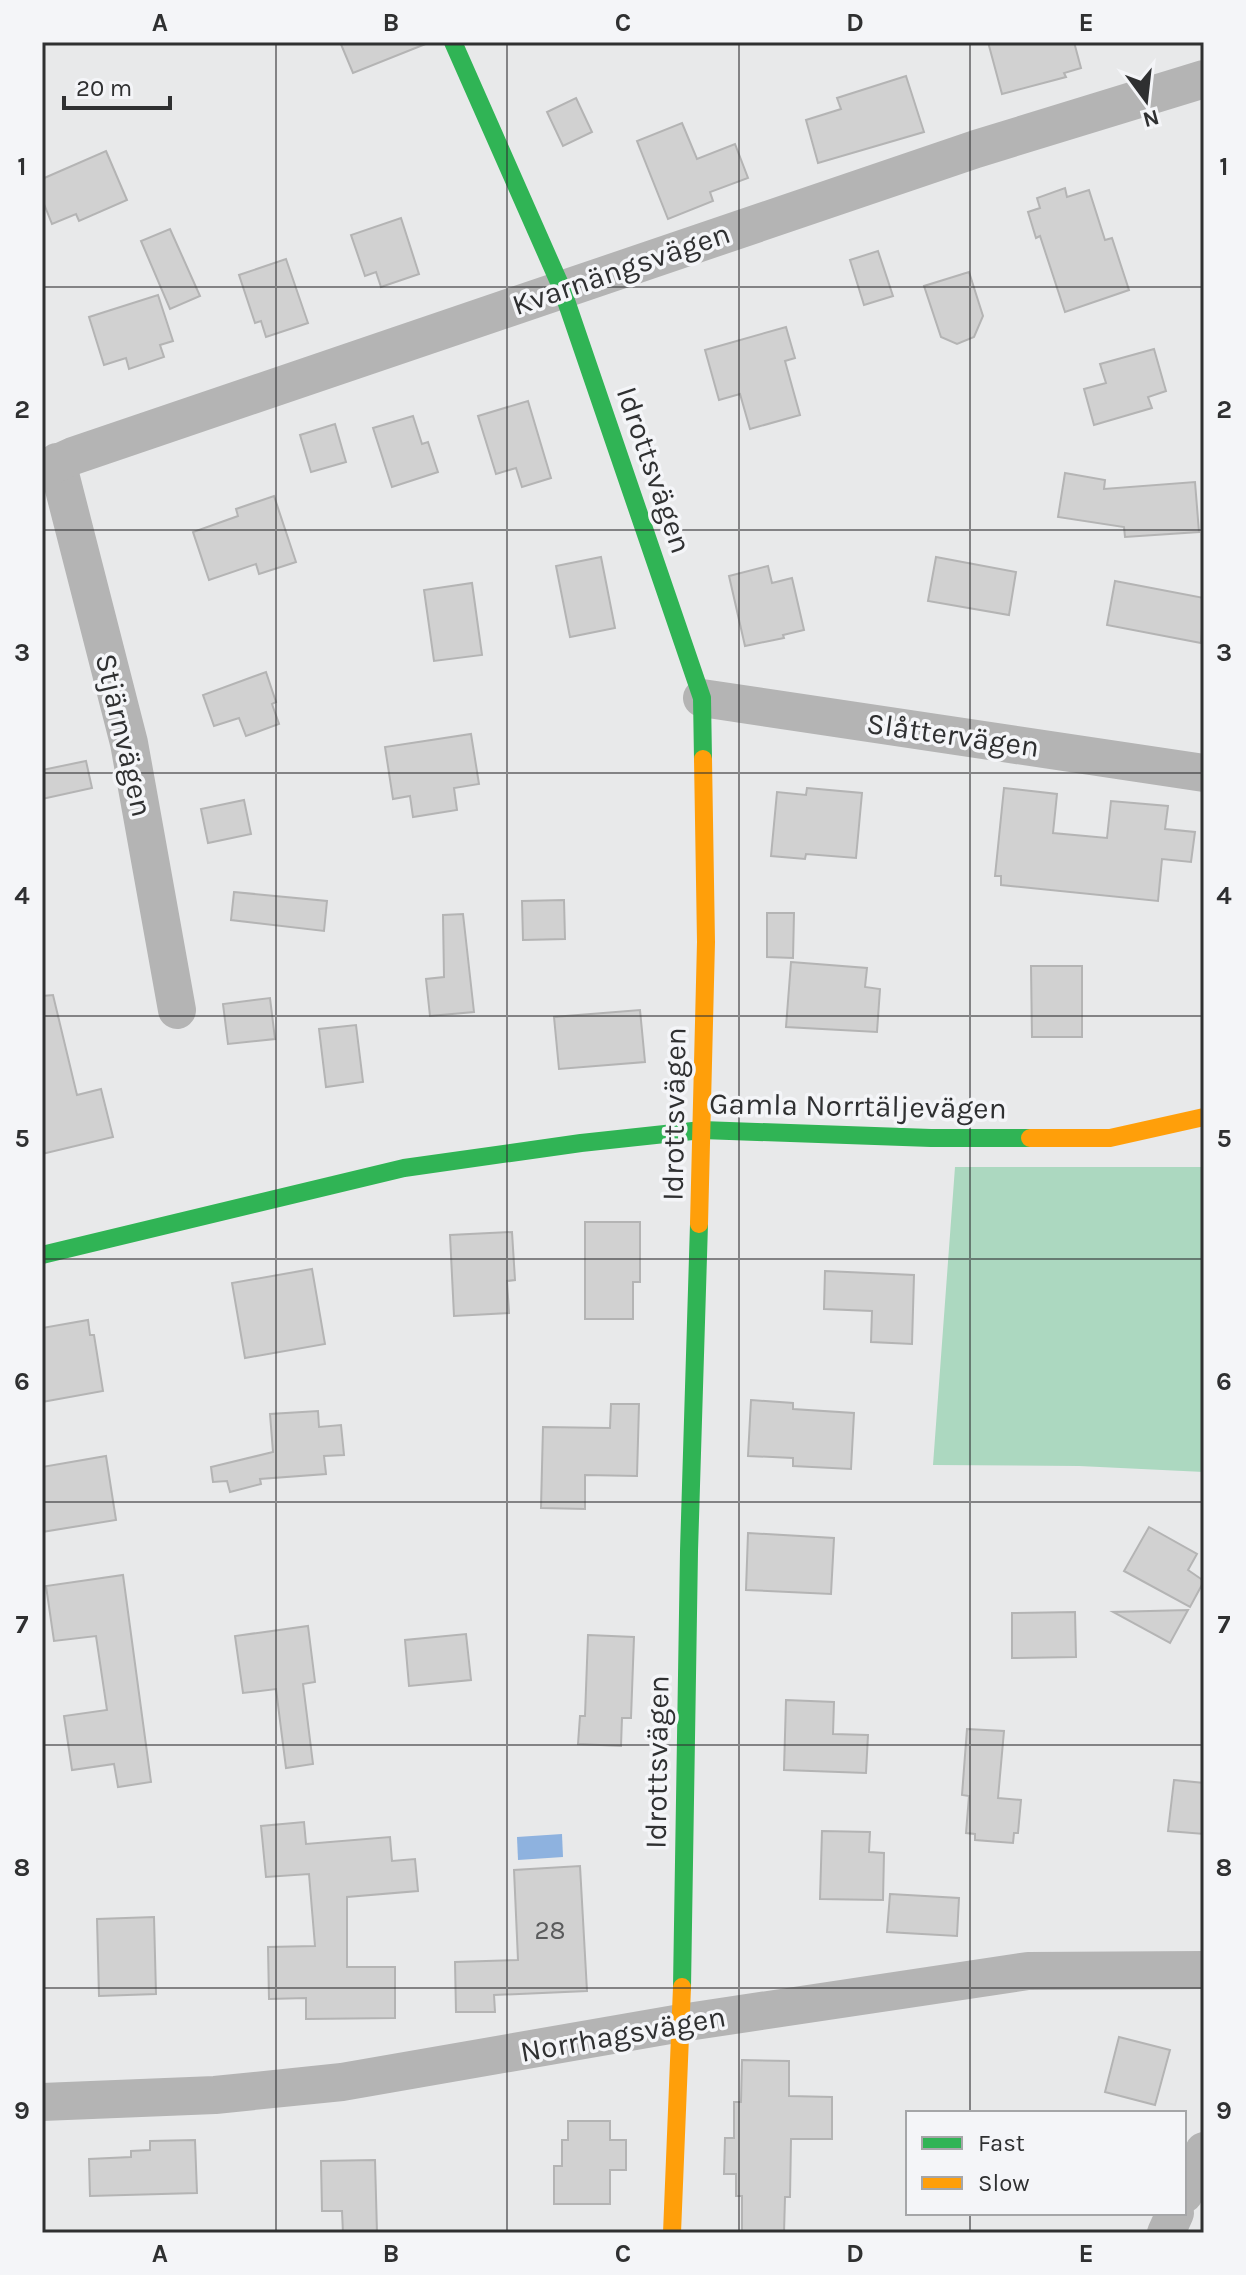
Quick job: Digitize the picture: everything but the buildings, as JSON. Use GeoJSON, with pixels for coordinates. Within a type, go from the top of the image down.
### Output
{"type":"FeatureCollection","features":[{"type":"Feature","properties":{"kind":"street","name":"Idrottsvägen"},"geometry":{"type":"LineString","coordinates":[[453,42],[562,289],[702,698],[706,942],[689,1567],[681,2023],[672,2233]]}},
{"type":"Feature","properties":{"kind":"street","name":"Kvarnängsvägen"},"geometry":{"type":"LineString","coordinates":[[49,466],[976,149],[1204,79]]}},
{"type":"Feature","properties":{"kind":"street","name":"Stjärnvägen"},"geometry":{"type":"LineString","coordinates":[[49,466],[129,743],[177,1010]]}},
{"type":"Feature","properties":{"kind":"street","name":"Slåttervägen"},"geometry":{"type":"LineString","coordinates":[[702,698],[1204,773]]}},
{"type":"Feature","properties":{"kind":"street","name":"Gamla Norrtäljevägen"},"geometry":{"type":"LineString","coordinates":[[42,1255],[404,1168],[581,1143],[702,1130],[931,1138],[1110,1138],[1204,1117]]}},
{"type":"Feature","properties":{"kind":"street","name":"Norrhagsvägen"},"geometry":{"type":"LineString","coordinates":[[42,2102],[215,2095],[342,2082],[681,2023],[1028,1971],[1204,1970]]}},
{"type":"Feature","properties":{"kind":"street"},"geometry":{"type":"LineString","coordinates":[[1186,2190],[1204,2151]]}},
{"type":"Feature","properties":{"kind":"green space"},"geometry":{"type":"Polygon","coordinates":[[[955,1167],[1204,1167],[1204,1472],[1079,1466],[933,1465],[955,1167]]]}},
{"type":"Feature","properties":{"kind":"water"},"geometry":{"type":"Polygon","coordinates":[[[562,1834],[563,1857],[518,1860],[517,1837],[562,1834]]]}},
{"type":"Feature","properties":{"kind":"traffic: fast"},"geometry":{"type":"LineString","coordinates":[[453,42],[562,289],[702,698],[703,759]]}},
{"type":"Feature","properties":{"kind":"traffic: fast"},"geometry":{"type":"LineString","coordinates":[[42,1255],[404,1168],[581,1143],[702,1130],[931,1138],[1030,1138]]}},
{"type":"Feature","properties":{"kind":"traffic: fast"},"geometry":{"type":"LineString","coordinates":[[682,1987],[689,1551],[699,1224]]}},
{"type":"Feature","properties":{"kind":"traffic: slow"},"geometry":{"type":"LineString","coordinates":[[699,1224],[706,942],[703,759]]}},
{"type":"Feature","properties":{"kind":"traffic: slow"},"geometry":{"type":"LineString","coordinates":[[1030,1138],[1110,1138],[1204,1117]]}},
{"type":"Feature","properties":{"kind":"traffic: slow"},"geometry":{"type":"LineString","coordinates":[[672,2233],[682,1987]]}}]}
